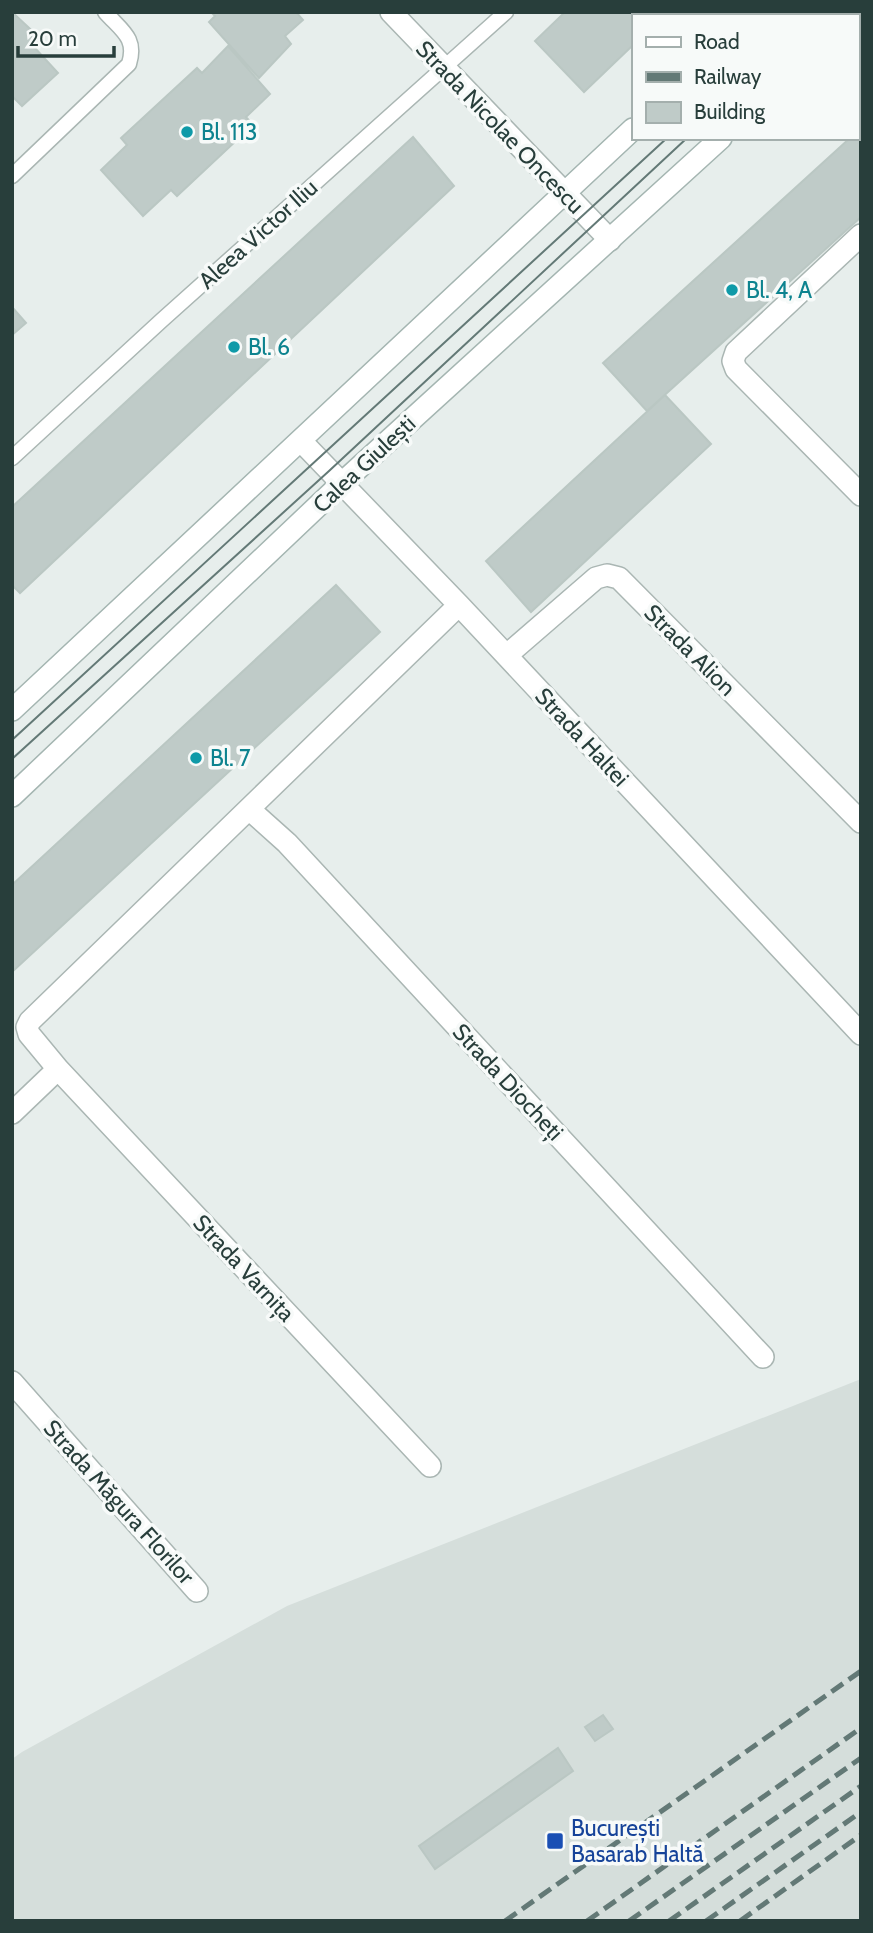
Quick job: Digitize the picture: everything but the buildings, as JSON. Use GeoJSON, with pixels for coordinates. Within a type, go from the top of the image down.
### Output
{"type":"FeatureCollection","features":[{"type":"Feature","properties":{"kind":"street","name":"Strada Nicolae Oncescu"},"geometry":{"type":"LineString","coordinates":[[391,12],[610,240]]}},
{"type":"Feature","properties":{"kind":"street"},"geometry":{"type":"LineString","coordinates":[[12,710],[632,130]]}},
{"type":"Feature","properties":{"kind":"street","name":"Calea Giulești"},"geometry":{"type":"LineString","coordinates":[[13,793],[342,483],[719,140]]}},
{"type":"Feature","properties":{"kind":"street"},"geometry":{"type":"LineString","coordinates":[[861,235],[736,352],[733,361],[736,369],[861,495]]}},
{"type":"Feature","properties":{"kind":"street","name":"Strada Haltei"},"geometry":{"type":"LineString","coordinates":[[301,441],[460,605],[861,1034]]}},
{"type":"Feature","properties":{"kind":"street","name":"Strada Alion"},"geometry":{"type":"LineString","coordinates":[[507,655],[596,578],[607,575],[619,578],[861,822]]}},
{"type":"Feature","properties":{"kind":"street","name":"Strada Varnița"},"geometry":{"type":"LineString","coordinates":[[430,1466],[58,1069],[29,1034],[27,1027],[30,1021],[460,605]]}},
{"type":"Feature","properties":{"kind":"street","name":"Strada Diocheți"},"geometry":{"type":"LineString","coordinates":[[249,809],[296,853],[763,1357]]}},
{"type":"Feature","properties":{"kind":"street"},"geometry":{"type":"LineString","coordinates":[[12,1113],[58,1069]]}},
{"type":"Feature","properties":{"kind":"street","name":"Strada Măgura Florilor"},"geometry":{"type":"LineString","coordinates":[[12,1382],[197,1591]]}},
{"type":"Feature","properties":{"kind":"lane"},"geometry":{"type":"LineString","coordinates":[[12,176],[129,64],[134,49],[129,39],[105,12]]}},
{"type":"Feature","properties":{"kind":"lane","name":"Aleea Victor Iliu"},"geometry":{"type":"LineString","coordinates":[[12,458],[506,12]]}},
{"type":"Feature","properties":{"kind":"shaded area"},"geometry":{"type":"Polygon","coordinates":[[[861,1379],[861,1921],[12,1921],[12,1759],[22,1752],[287,1606],[861,1379]]]}},
{"type":"Feature","properties":{"kind":"tram line"},"geometry":{"type":"LineString","coordinates":[[12,740],[665,140]]}},
{"type":"Feature","properties":{"kind":"tram line"},"geometry":{"type":"LineString","coordinates":[[12,759],[329,471],[685,140]]}},
{"type":"Feature","properties":{"kind":"railway"},"geometry":{"type":"LineString","coordinates":[[505,1921],[861,1671]]}},
{"type":"Feature","properties":{"kind":"railway"},"geometry":{"type":"LineString","coordinates":[[587,1921],[861,1728]]}},
{"type":"Feature","properties":{"kind":"railway"},"geometry":{"type":"LineString","coordinates":[[629,1921],[861,1758]]}},
{"type":"Feature","properties":{"kind":"railway"},"geometry":{"type":"LineString","coordinates":[[669,1921],[861,1786]]}},
{"type":"Feature","properties":{"kind":"railway"},"geometry":{"type":"LineString","coordinates":[[706,1921],[861,1812]]}},
{"type":"Feature","properties":{"kind":"railway"},"geometry":{"type":"LineString","coordinates":[[740,1921],[861,1835]]}},
{"type":"Feature","properties":{"kind":"place","name":"Bl. 113"},"geometry":{"type":"Point","coordinates":[187,132]}},
{"type":"Feature","properties":{"kind":"place","name":"Bl. 4, A"},"geometry":{"type":"Point","coordinates":[732,290]}},
{"type":"Feature","properties":{"kind":"place","name":"Bl. 6"},"geometry":{"type":"Point","coordinates":[234,347]}},
{"type":"Feature","properties":{"kind":"place","name":"Bl. 7"},"geometry":{"type":"Point","coordinates":[196,758]}},
{"type":"Feature","properties":{"kind":"place","name":"București Basarab Haltă"},"geometry":{"type":"Point","coordinates":[555,1841]}}]}
